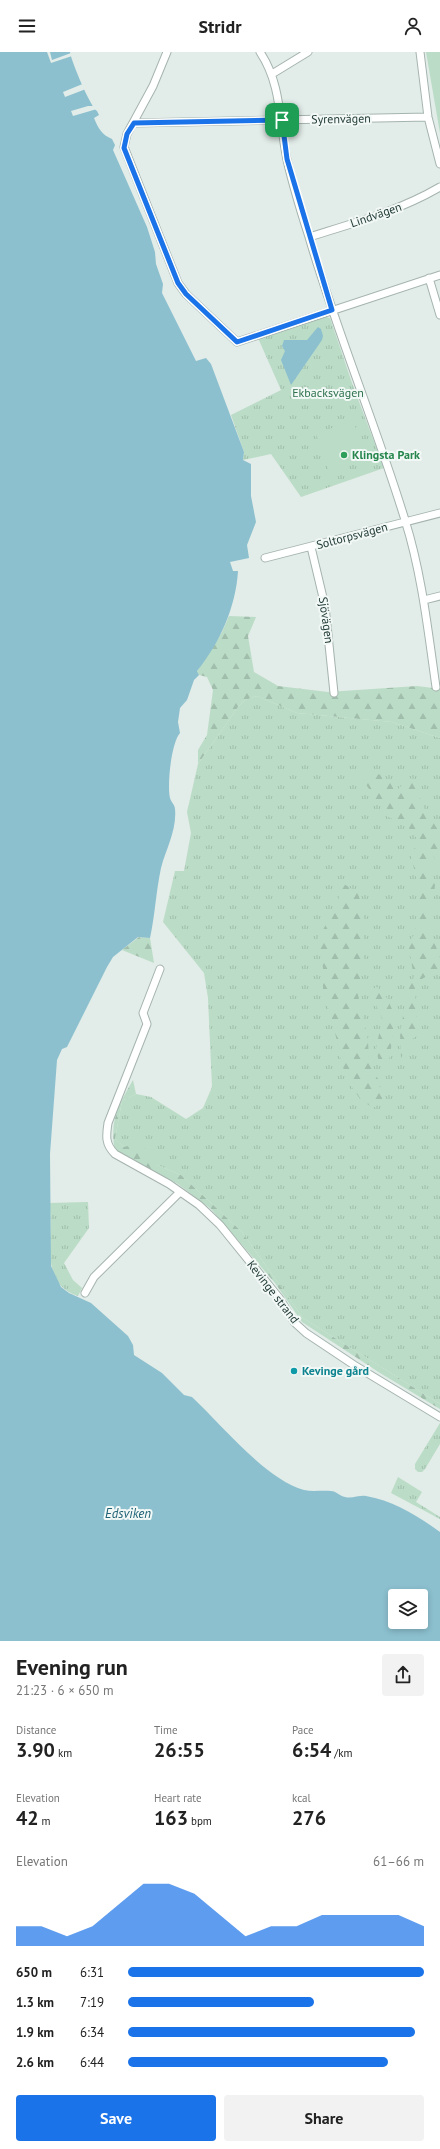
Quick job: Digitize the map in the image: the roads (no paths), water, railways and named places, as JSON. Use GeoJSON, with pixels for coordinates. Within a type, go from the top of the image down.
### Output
{"type":"FeatureCollection","features":[{"type":"Feature","properties":{"kind":"street"},"geometry":{"type":"LineString","coordinates":[[167,52],[162,68],[127,134],[124,148],[178,283],[186,294],[237,342],[440,274]]}},
{"type":"Feature","properties":{"kind":"street"},"geometry":{"type":"LineString","coordinates":[[260,52],[272,74],[278,95],[287,159],[309,237],[332,310],[406,521],[424,600],[436,687]]}},
{"type":"Feature","properties":{"kind":"street"},"geometry":{"type":"LineString","coordinates":[[272,74],[308,52]]}},
{"type":"Feature","properties":{"kind":"street"},"geometry":{"type":"LineString","coordinates":[[420,52],[428,117],[440,164]]}},
{"type":"Feature","properties":{"kind":"street","name":"Syrenvägen"},"geometry":{"type":"LineString","coordinates":[[134,123],[428,117]]}},
{"type":"Feature","properties":{"kind":"street","name":"Lindvägen"},"geometry":{"type":"LineString","coordinates":[[309,237],[381,214],[417,200],[440,187]]}},
{"type":"Feature","properties":{"kind":"street"},"geometry":{"type":"LineString","coordinates":[[429,278],[440,315]]}},
{"type":"Feature","properties":{"kind":"street","name":"Soltorpsvägen"},"geometry":{"type":"LineString","coordinates":[[265,558],[440,513]]}},
{"type":"Feature","properties":{"kind":"street","name":"Sjövägen"},"geometry":{"type":"LineString","coordinates":[[312,547],[325,606],[334,693]]}},
{"type":"Feature","properties":{"kind":"street"},"geometry":{"type":"LineString","coordinates":[[424,600],[440,596]]}},
{"type":"Feature","properties":{"kind":"street","name":"Kevinge strand"},"geometry":{"type":"LineString","coordinates":[[160,969],[143,1013],[147,1024],[108,1123],[106,1138],[109,1148],[115,1154],[180,1192],[199,1205],[220,1225],[280,1299],[294,1322],[306,1332],[354,1365],[440,1417]]}},
{"type":"Feature","properties":{"kind":"street"},"geometry":{"type":"LineString","coordinates":[[85,1293],[94,1277],[180,1192]]}},
{"type":"Feature","properties":{"kind":"water","name":"Edsviken"},"geometry":{"type":"Polygon","coordinates":[[[0,52],[70,52],[90,102],[99,115],[94,118],[101,131],[112,139],[115,145],[113,150],[147,227],[155,252],[156,264],[163,284],[162,293],[196,361],[206,358],[211,364],[244,452],[243,460],[251,464],[251,496],[256,522],[247,545],[249,558],[230,562],[233,571],[238,571],[237,584],[225,624],[213,648],[197,671],[199,675],[194,680],[187,700],[180,708],[178,722],[180,733],[174,746],[169,775],[169,792],[175,809],[175,817],[171,839],[161,868],[150,938],[138,937],[113,957],[67,1047],[62,1049],[57,1060],[50,1154],[51,1266],[61,1287],[69,1293],[91,1303],[128,1336],[133,1345],[134,1355],[162,1373],[184,1395],[192,1397],[245,1450],[274,1475],[289,1484],[304,1490],[333,1491],[341,1496],[350,1498],[366,1496],[386,1501],[423,1520],[440,1532],[440,1641],[0,1641],[0,52]]]}},
{"type":"Feature","properties":{"kind":"water"},"geometry":{"type":"Polygon","coordinates":[[[318,327],[321,329],[323,336],[322,340],[291,385],[281,360],[285,351],[282,346],[284,340],[307,340],[318,327]]]}},
{"type":"Feature","properties":{"kind":"place","name":"Klingsta Park"},"geometry":{"type":"Point","coordinates":[344,455]}},
{"type":"Feature","properties":{"kind":"place","name":"Kevinge gård"},"geometry":{"type":"Point","coordinates":[294,1371]}},
{"type":"Feature","properties":{"kind":"park label","name":"Ekbacksvägen"},"geometry":{"type":"Point","coordinates":[328,393]}}]}
